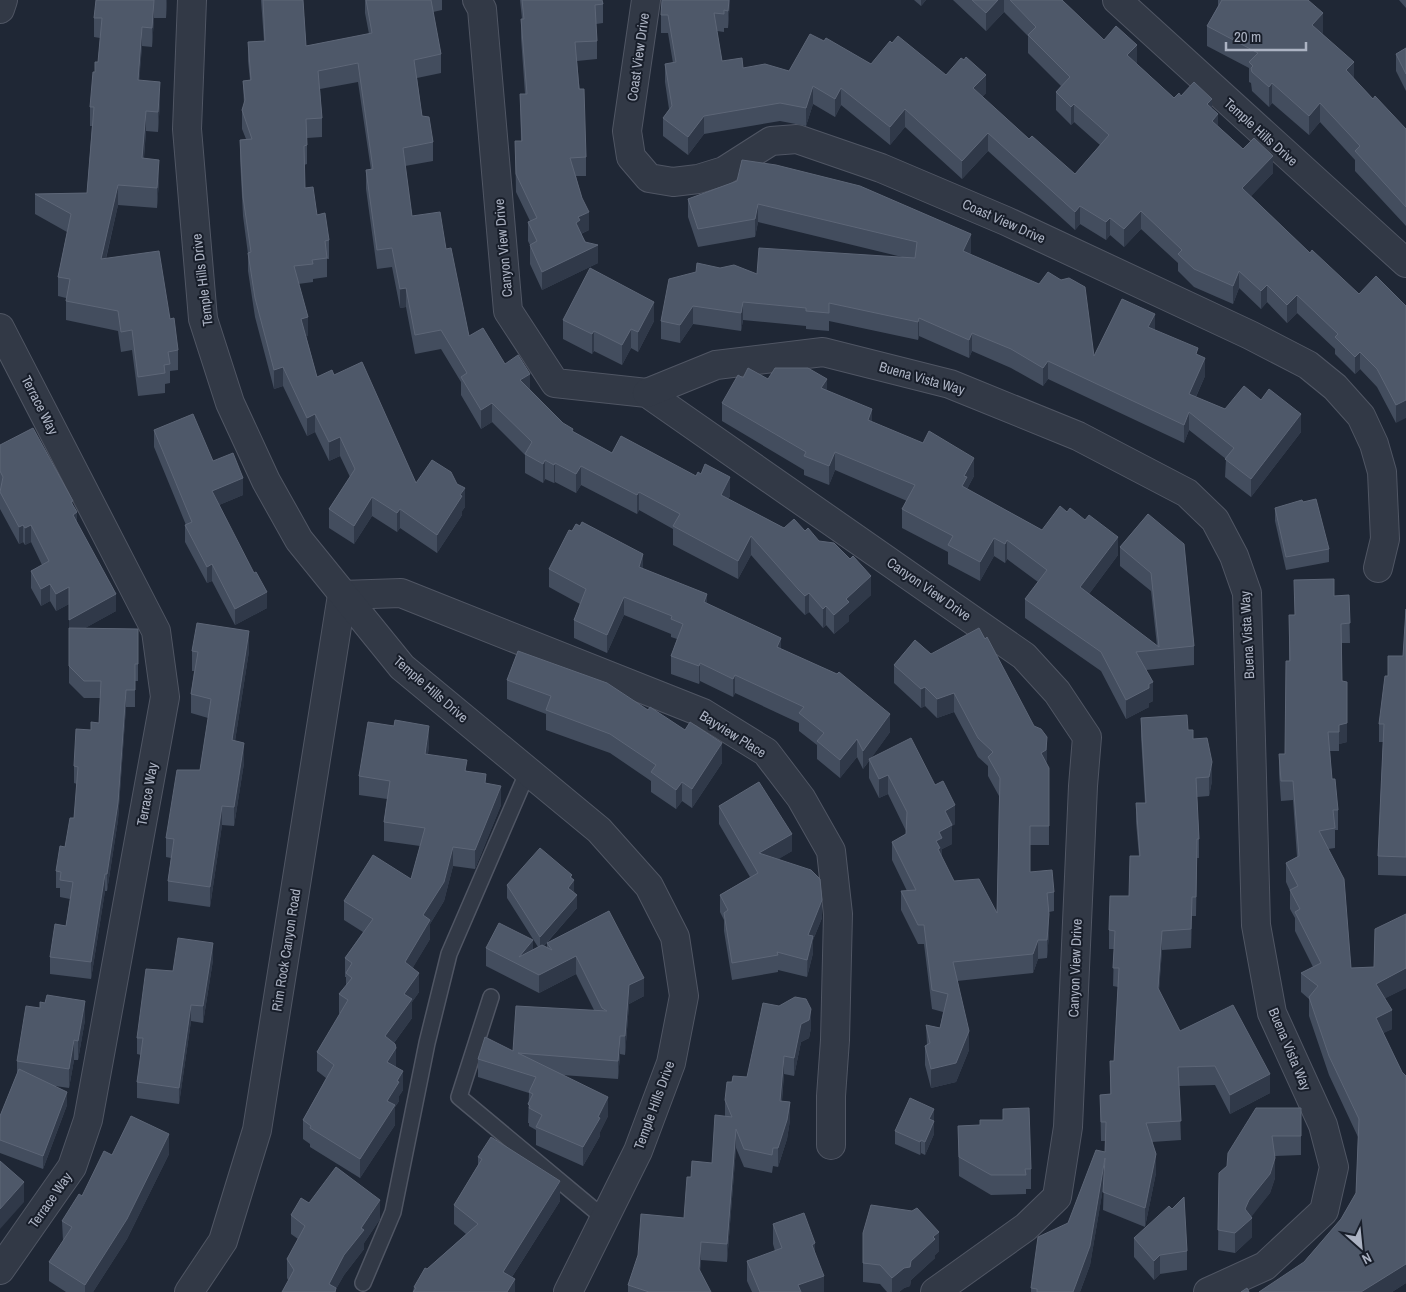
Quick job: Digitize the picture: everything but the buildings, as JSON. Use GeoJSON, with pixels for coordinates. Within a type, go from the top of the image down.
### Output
{"type":"FeatureCollection","features":[{"type":"Feature","properties":{"kind":"street"},"geometry":{"type":"LineString","coordinates":[[0,9],[3,0]]}},
{"type":"Feature","properties":{"kind":"street","name":"Temple Hills Drive"},"geometry":{"type":"LineString","coordinates":[[192,0],[187,129],[204,320],[230,404],[266,481],[300,540],[342,595],[402,667],[599,830],[649,886],[675,937],[684,996],[671,1063],[638,1151],[568,1292]]}},
{"type":"Feature","properties":{"kind":"street","name":"Canyon View Drive"},"geometry":{"type":"LineString","coordinates":[[477,0],[482,9],[508,311],[555,383],[647,394],[1024,656],[1057,692],[1087,737],[1083,786],[1068,1127],[1057,1197],[1026,1227],[935,1292]]}},
{"type":"Feature","properties":{"kind":"street","name":"Coast View Drive"},"geometry":{"type":"LineString","coordinates":[[646,0],[627,130],[631,157],[649,178],[673,182],[698,179],[724,171],[771,141],[797,139],[881,168],[1006,222],[1250,335],[1308,366],[1336,387],[1362,416],[1374,444],[1382,472],[1385,539],[1378,568]]}},
{"type":"Feature","properties":{"kind":"street","name":"Temple Hills Drive"},"geometry":{"type":"LineString","coordinates":[[1117,0],[1406,263]]}},
{"type":"Feature","properties":{"kind":"street","name":"Terrace Way"},"geometry":{"type":"LineString","coordinates":[[0,328],[156,631],[165,697],[88,1120],[72,1167],[0,1270]]}},
{"type":"Feature","properties":{"kind":"street","name":"Buena Vista Way"},"geometry":{"type":"LineString","coordinates":[[647,394],[716,365],[823,352],[950,384],[1078,436],[1187,494],[1215,520],[1234,556],[1247,593],[1256,925],[1272,1013],[1323,1125],[1334,1167],[1324,1211],[1265,1266],[1208,1292]]}},
{"type":"Feature","properties":{"kind":"street","name":"Bayview Place"},"geometry":{"type":"LineString","coordinates":[[342,595],[401,593],[703,713],[766,752],[800,798],[831,850],[838,914],[835,1040],[830,1096],[831,1145]]}},
{"type":"Feature","properties":{"kind":"street","name":"Rim Rock Canyon Road"},"geometry":{"type":"LineString","coordinates":[[189,1292],[223,1241],[257,1130],[342,595]]}},
{"type":"Feature","properties":{"kind":"lane"},"geometry":{"type":"LineString","coordinates":[[363,1283],[393,1212],[427,1044],[449,954],[528,771]]}},
{"type":"Feature","properties":{"kind":"lane"},"geometry":{"type":"LineString","coordinates":[[491,997],[459,1097],[604,1218]]}}]}
